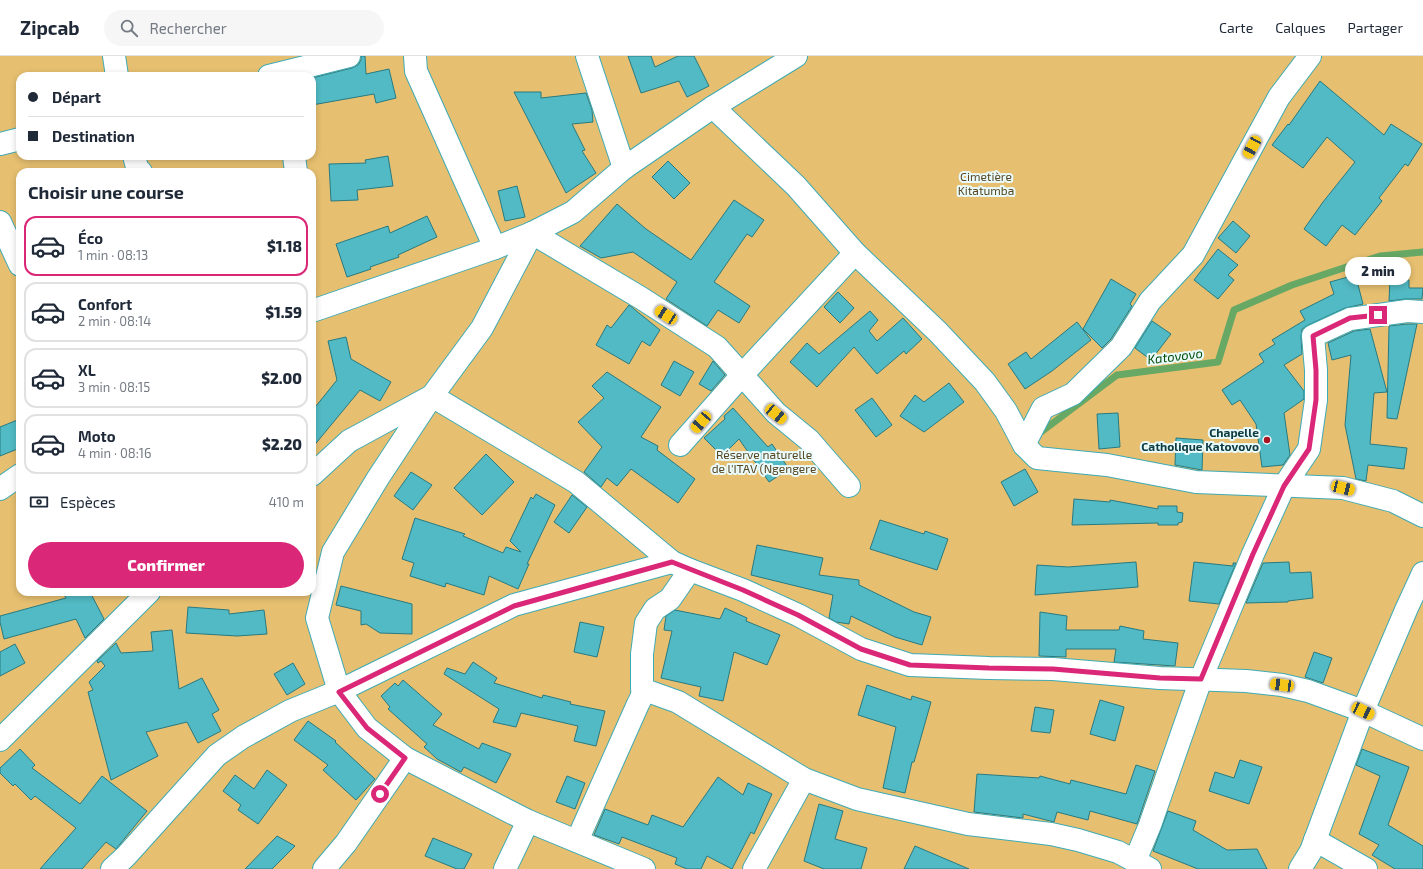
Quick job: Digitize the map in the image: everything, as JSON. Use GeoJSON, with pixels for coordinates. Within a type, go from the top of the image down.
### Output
{"type":"FeatureCollection","features":[{"type":"Feature","properties":{"kind":"street"},"geometry":{"type":"LineString","coordinates":[[114,56],[116,72]]}},
{"type":"Feature","properties":{"kind":"street"},"geometry":{"type":"LineString","coordinates":[[278,70],[349,56]]}},
{"type":"Feature","properties":{"kind":"street"},"geometry":{"type":"LineString","coordinates":[[415,56],[416,71],[495,248]]}},
{"type":"Feature","properties":{"kind":"street"},"geometry":{"type":"LineString","coordinates":[[587,56],[624,168]]}},
{"type":"Feature","properties":{"kind":"street"},"geometry":{"type":"LineString","coordinates":[[316,310],[495,248],[532,233],[573,212],[624,168],[714,107],[796,56]]}},
{"type":"Feature","properties":{"kind":"street"},"geometry":{"type":"LineString","coordinates":[[1028,450],[1043,408],[1073,394],[1121,347],[1150,301],[1193,255],[1279,97],[1310,56]]}},
{"type":"Feature","properties":{"kind":"street"},"geometry":{"type":"LineString","coordinates":[[714,107],[796,186],[855,253],[938,332],[985,382],[1006,411],[1028,450],[1037,458],[1107,465],[1196,482],[1343,488],[1393,501],[1423,516]]}},
{"type":"Feature","properties":{"kind":"street"},"geometry":{"type":"LineString","coordinates":[[0,144],[16,140]]}},
{"type":"Feature","properties":{"kind":"street"},"geometry":{"type":"LineString","coordinates":[[0,222],[12,263]]}},
{"type":"Feature","properties":{"kind":"street"},"geometry":{"type":"LineString","coordinates":[[532,233],[641,298],[717,347],[776,414],[809,440],[849,486]]}},
{"type":"Feature","properties":{"kind":"street"},"geometry":{"type":"LineString","coordinates":[[532,233],[482,328],[432,396],[378,478],[334,552],[317,618],[339,692],[367,728],[405,758],[528,821],[644,869]]}},
{"type":"Feature","properties":{"kind":"street"},"geometry":{"type":"LineString","coordinates":[[680,445],[742,375],[855,253]]}},
{"type":"Feature","properties":{"kind":"street"},"geometry":{"type":"LineString","coordinates":[[681,566],[670,599],[655,609],[646,623],[642,654],[642,689],[678,702],[804,779],[857,799],[968,824],[1051,834],[1078,840],[1118,852],[1142,865],[1150,825],[1201,679],[1253,554],[1284,486],[1309,449],[1316,400],[1316,370],[1313,336],[1350,318],[1407,311],[1423,312]]}},
{"type":"Feature","properties":{"kind":"street"},"geometry":{"type":"LineString","coordinates":[[316,471],[350,441],[432,396]]}},
{"type":"Feature","properties":{"kind":"street"},"geometry":{"type":"LineString","coordinates":[[432,396],[576,482],[681,566],[743,590],[798,615],[861,649],[910,665],[1053,669],[1160,678],[1246,681],[1282,685],[1308,691],[1363,711],[1423,739]]}},
{"type":"Feature","properties":{"kind":"street"},"geometry":{"type":"LineString","coordinates":[[0,489],[16,478]]}},
{"type":"Feature","properties":{"kind":"street"},"geometry":{"type":"LineString","coordinates":[[112,869],[126,856],[217,755],[243,737],[290,711],[339,692],[514,606],[681,566]]}},
{"type":"Feature","properties":{"kind":"street"},"geometry":{"type":"LineString","coordinates":[[1300,869],[1311,851],[1363,711],[1423,573]]}},
{"type":"Feature","properties":{"kind":"street"},"geometry":{"type":"LineString","coordinates":[[0,740],[145,596]]}},
{"type":"Feature","properties":{"kind":"street"},"geometry":{"type":"LineString","coordinates":[[577,841],[645,690]]}},
{"type":"Feature","properties":{"kind":"street"},"geometry":{"type":"LineString","coordinates":[[324,869],[346,843],[405,758]]}},
{"type":"Feature","properties":{"kind":"street"},"geometry":{"type":"LineString","coordinates":[[754,869],[804,779]]}},
{"type":"Feature","properties":{"kind":"street"},"geometry":{"type":"LineString","coordinates":[[505,869],[528,821]]}},
{"type":"Feature","properties":{"kind":"street"},"geometry":{"type":"LineString","coordinates":[[1315,840],[1366,869]]}},
{"type":"Feature","properties":{"kind":"green space","name":"Réserve naturelle de l'ITAV (Ngengere"},"geometry":{"type":"Polygon","coordinates":[[[0,56],[1423,56],[1423,869],[0,869],[0,56]]]}},
{"type":"Feature","properties":{"kind":"building"},"geometry":{"type":"Polygon","coordinates":[[[361,56],[365,56],[366,74],[389,69],[396,98],[376,103],[374,94],[316,104],[316,77],[352,68],[358,65],[361,60],[361,56]]]}},
{"type":"Feature","properties":{"kind":"building"},"geometry":{"type":"Polygon","coordinates":[[[628,56],[651,56],[655,67],[678,56],[694,56],[709,86],[687,97],[679,81],[641,93],[628,56]]]}},
{"type":"Feature","properties":{"kind":"building"},"geometry":{"type":"Polygon","coordinates":[[[1320,81],[1384,135],[1391,124],[1422,144],[1408,166],[1405,164],[1379,198],[1382,201],[1355,235],[1342,225],[1326,246],[1304,229],[1323,202],[1355,162],[1327,137],[1303,168],[1272,145],[1288,124],[1289,125],[1320,81]]]}},
{"type":"Feature","properties":{"kind":"building"},"geometry":{"type":"Polygon","coordinates":[[[514,92],[541,92],[541,98],[586,93],[592,110],[593,122],[572,124],[585,150],[582,151],[596,173],[566,193],[514,92]]]}},
{"type":"Feature","properties":{"kind":"building"},"geometry":{"type":"Polygon","coordinates":[[[388,156],[393,186],[357,190],[358,200],[331,201],[329,164],[366,163],[365,160],[388,156]]]}},
{"type":"Feature","properties":{"kind":"building"},"geometry":{"type":"Polygon","coordinates":[[[668,161],[690,183],[674,199],[652,177],[668,161]]]}},
{"type":"Feature","properties":{"kind":"building"},"geometry":{"type":"Polygon","coordinates":[[[517,186],[525,217],[505,221],[498,191],[517,186]]]}},
{"type":"Feature","properties":{"kind":"building"},"geometry":{"type":"Polygon","coordinates":[[[734,200],[764,220],[752,237],[747,234],[714,282],[750,306],[739,323],[718,310],[707,326],[666,299],[677,282],[633,252],[601,258],[580,246],[617,204],[646,229],[691,260],[734,200]]]}},
{"type":"Feature","properties":{"kind":"building"},"geometry":{"type":"Polygon","coordinates":[[[427,216],[437,237],[398,255],[399,257],[347,277],[336,244],[388,226],[390,233],[427,216]]]}},
{"type":"Feature","properties":{"kind":"building"},"geometry":{"type":"Polygon","coordinates":[[[1233,221],[1250,236],[1236,253],[1218,238],[1233,221]]]}},
{"type":"Feature","properties":{"kind":"building"},"geometry":{"type":"Polygon","coordinates":[[[1218,249],[1238,265],[1228,275],[1234,280],[1218,299],[1194,280],[1218,249]]]}},
{"type":"Feature","properties":{"kind":"building"},"geometry":{"type":"Polygon","coordinates":[[[1348,277],[1356,277],[1363,304],[1345,308],[1302,329],[1302,354],[1284,365],[1304,391],[1304,399],[1284,413],[1290,455],[1283,465],[1262,467],[1256,424],[1240,400],[1232,405],[1222,390],[1264,362],[1259,354],[1275,344],[1272,340],[1305,320],[1300,311],[1334,294],[1330,282],[1348,277]]]}},
{"type":"Feature","properties":{"kind":"building"},"geometry":{"type":"Polygon","coordinates":[[[1111,279],[1136,294],[1130,304],[1132,306],[1111,339],[1102,348],[1083,329],[1111,279]]]}},
{"type":"Feature","properties":{"kind":"building"},"geometry":{"type":"Polygon","coordinates":[[[1390,279],[1409,280],[1409,288],[1423,288],[1422,299],[1389,301],[1390,279]]]}},
{"type":"Feature","properties":{"kind":"building"},"geometry":{"type":"Polygon","coordinates":[[[838,292],[854,308],[840,323],[824,307],[838,292]]]}},
{"type":"Feature","properties":{"kind":"building"},"geometry":{"type":"Polygon","coordinates":[[[629,305],[660,330],[650,346],[642,341],[629,364],[596,345],[607,325],[611,328],[629,305]]]}},
{"type":"Feature","properties":{"kind":"building"},"geometry":{"type":"Polygon","coordinates":[[[870,311],[878,320],[869,331],[877,341],[903,318],[922,339],[906,354],[904,351],[877,374],[854,347],[817,387],[790,362],[807,343],[819,354],[870,311]]]}},
{"type":"Feature","properties":{"kind":"building"},"geometry":{"type":"Polygon","coordinates":[[[1152,321],[1171,334],[1151,360],[1135,348],[1152,321]]]}},
{"type":"Feature","properties":{"kind":"building"},"geometry":{"type":"Polygon","coordinates":[[[1077,322],[1091,340],[1052,371],[1025,389],[1008,364],[1026,352],[1031,359],[1077,322]]]}},
{"type":"Feature","properties":{"kind":"building"},"geometry":{"type":"Polygon","coordinates":[[[1417,324],[1397,419],[1387,418],[1389,326],[1417,324]]]}},
{"type":"Feature","properties":{"kind":"building"},"geometry":{"type":"Polygon","coordinates":[[[1370,329],[1387,392],[1374,393],[1370,444],[1407,448],[1404,469],[1368,465],[1366,481],[1356,479],[1345,425],[1351,355],[1332,360],[1328,343],[1354,331],[1370,329]]]}},
{"type":"Feature","properties":{"kind":"building"},"geometry":{"type":"Polygon","coordinates":[[[346,337],[351,359],[391,382],[380,401],[360,390],[316,443],[316,406],[337,380],[328,341],[346,337]]]}},
{"type":"Feature","properties":{"kind":"building"},"geometry":{"type":"Polygon","coordinates":[[[674,361],[694,372],[680,396],[661,385],[674,361]]]}},
{"type":"Feature","properties":{"kind":"building"},"geometry":{"type":"Polygon","coordinates":[[[713,361],[725,375],[711,391],[699,384],[713,361]]]}},
{"type":"Feature","properties":{"kind":"building"},"geometry":{"type":"Polygon","coordinates":[[[607,372],[661,407],[641,437],[658,446],[657,450],[695,479],[678,503],[631,469],[617,486],[607,478],[601,487],[584,472],[602,447],[578,422],[604,398],[592,386],[607,372]]]}},
{"type":"Feature","properties":{"kind":"building"},"geometry":{"type":"Polygon","coordinates":[[[949,383],[964,402],[924,432],[900,416],[915,395],[924,402],[949,383]]]}},
{"type":"Feature","properties":{"kind":"building"},"geometry":{"type":"Polygon","coordinates":[[[872,398],[892,425],[876,437],[855,410],[872,398]]]}},
{"type":"Feature","properties":{"kind":"building"},"geometry":{"type":"Polygon","coordinates":[[[733,408],[768,447],[772,444],[789,469],[769,482],[739,439],[722,456],[704,438],[725,419],[724,416],[733,408]]]}},
{"type":"Feature","properties":{"kind":"building"},"geometry":{"type":"Polygon","coordinates":[[[1118,413],[1120,447],[1099,449],[1097,414],[1118,413]]]}},
{"type":"Feature","properties":{"kind":"building"},"geometry":{"type":"Polygon","coordinates":[[[16,421],[16,450],[0,456],[0,427],[16,421]]]}},
{"type":"Feature","properties":{"kind":"building"},"geometry":{"type":"Polygon","coordinates":[[[1176,438],[1203,440],[1202,470],[1175,465],[1176,438]]]}},
{"type":"Feature","properties":{"kind":"building"},"geometry":{"type":"Polygon","coordinates":[[[486,454],[514,482],[482,515],[454,488],[486,454]]]}},
{"type":"Feature","properties":{"kind":"building"},"geometry":{"type":"Polygon","coordinates":[[[1025,469],[1038,492],[1014,506],[1001,482],[1025,469]]]}},
{"type":"Feature","properties":{"kind":"building"},"geometry":{"type":"Polygon","coordinates":[[[411,472],[432,485],[413,510],[394,496],[411,472]]]}},
{"type":"Feature","properties":{"kind":"building"},"geometry":{"type":"Polygon","coordinates":[[[536,494],[555,505],[527,564],[529,564],[518,589],[489,576],[484,595],[446,583],[445,587],[410,576],[414,563],[402,559],[415,518],[465,534],[463,536],[503,553],[506,547],[521,552],[510,541],[531,497],[533,499],[536,494]]]}},
{"type":"Feature","properties":{"kind":"building"},"geometry":{"type":"Polygon","coordinates":[[[572,495],[587,507],[569,533],[554,522],[572,495]]]}},
{"type":"Feature","properties":{"kind":"building"},"geometry":{"type":"Polygon","coordinates":[[[1074,499],[1110,502],[1110,500],[1158,509],[1158,506],[1177,506],[1177,512],[1183,513],[1182,522],[1178,523],[1178,525],[1158,525],[1158,523],[1072,525],[1074,499]]]}},
{"type":"Feature","properties":{"kind":"building"},"geometry":{"type":"Polygon","coordinates":[[[880,520],[924,534],[925,531],[948,539],[937,570],[870,549],[880,520]]]}},
{"type":"Feature","properties":{"kind":"building"},"geometry":{"type":"Polygon","coordinates":[[[757,545],[823,558],[819,575],[859,580],[859,585],[914,612],[931,617],[922,645],[895,637],[851,616],[849,624],[836,622],[829,618],[833,595],[751,575],[757,545]]]}},
{"type":"Feature","properties":{"kind":"building"},"geometry":{"type":"Polygon","coordinates":[[[1136,562],[1138,587],[1035,595],[1037,565],[1068,567],[1136,562]]]}},
{"type":"Feature","properties":{"kind":"building"},"geometry":{"type":"Polygon","coordinates":[[[1194,562],[1233,566],[1233,563],[1236,563],[1219,604],[1189,601],[1194,562]]]}},
{"type":"Feature","properties":{"kind":"building"},"geometry":{"type":"Polygon","coordinates":[[[1289,562],[1290,573],[1311,572],[1313,598],[1288,602],[1246,603],[1263,563],[1289,562]]]}},
{"type":"Feature","properties":{"kind":"building"},"geometry":{"type":"Polygon","coordinates":[[[341,586],[412,604],[412,634],[380,633],[366,624],[361,625],[361,611],[336,605],[341,586]]]}},
{"type":"Feature","properties":{"kind":"building"},"geometry":{"type":"Polygon","coordinates":[[[65,596],[92,596],[104,619],[85,638],[76,619],[4,639],[0,616],[66,598],[65,596]]]}},
{"type":"Feature","properties":{"kind":"building"},"geometry":{"type":"Polygon","coordinates":[[[188,607],[229,610],[229,614],[264,610],[267,634],[237,636],[186,633],[188,607]]]}},
{"type":"Feature","properties":{"kind":"building"},"geometry":{"type":"Polygon","coordinates":[[[725,608],[747,618],[746,621],[780,635],[767,665],[734,652],[723,701],[699,696],[701,687],[661,678],[672,631],[664,630],[666,616],[675,610],[720,619],[725,608]]]}},
{"type":"Feature","properties":{"kind":"building"},"geometry":{"type":"Polygon","coordinates":[[[1040,612],[1067,616],[1066,630],[1119,630],[1120,626],[1144,631],[1143,639],[1178,643],[1175,666],[1114,662],[1116,649],[1066,649],[1066,657],[1039,656],[1040,612]]]}},
{"type":"Feature","properties":{"kind":"building"},"geometry":{"type":"Polygon","coordinates":[[[580,622],[604,627],[597,657],[574,652],[580,622]]]}},
{"type":"Feature","properties":{"kind":"building"},"geometry":{"type":"Polygon","coordinates":[[[172,630],[179,689],[202,678],[219,710],[212,714],[221,731],[198,743],[187,722],[146,732],[158,756],[111,780],[88,692],[93,690],[89,682],[105,666],[101,661],[98,663],[97,661],[116,643],[121,653],[153,651],[151,632],[172,630]]]}},
{"type":"Feature","properties":{"kind":"building"},"geometry":{"type":"Polygon","coordinates":[[[15,644],[25,663],[0,676],[0,652],[15,644]]]}},
{"type":"Feature","properties":{"kind":"building"},"geometry":{"type":"Polygon","coordinates":[[[1314,652],[1332,658],[1323,683],[1305,677],[1314,652]]]}},
{"type":"Feature","properties":{"kind":"building"},"geometry":{"type":"Polygon","coordinates":[[[473,662],[497,678],[494,683],[542,698],[543,695],[571,702],[570,704],[605,711],[596,746],[574,741],[578,726],[521,713],[516,727],[493,722],[499,709],[444,674],[447,668],[465,674],[473,662]]]}},
{"type":"Feature","properties":{"kind":"building"},"geometry":{"type":"Polygon","coordinates":[[[293,663],[305,684],[287,695],[274,674],[293,663]]]}},
{"type":"Feature","properties":{"kind":"building"},"geometry":{"type":"Polygon","coordinates":[[[403,680],[442,714],[433,725],[479,749],[482,743],[511,754],[496,783],[464,767],[461,772],[437,759],[424,747],[427,744],[388,709],[390,707],[381,696],[395,683],[398,686],[403,680]]]}},
{"type":"Feature","properties":{"kind":"building"},"geometry":{"type":"Polygon","coordinates":[[[867,685],[911,700],[912,696],[931,702],[914,762],[912,762],[905,793],[883,788],[896,727],[858,715],[867,685]]]}},
{"type":"Feature","properties":{"kind":"building"},"geometry":{"type":"Polygon","coordinates":[[[1100,700],[1124,707],[1115,741],[1090,734],[1100,700]]]}},
{"type":"Feature","properties":{"kind":"building"},"geometry":{"type":"Polygon","coordinates":[[[1035,707],[1054,710],[1050,733],[1031,731],[1035,707]]]}},
{"type":"Feature","properties":{"kind":"building"},"geometry":{"type":"Polygon","coordinates":[[[308,721],[336,741],[335,742],[375,779],[356,800],[323,770],[328,765],[294,740],[308,721]]]}},
{"type":"Feature","properties":{"kind":"building"},"geometry":{"type":"Polygon","coordinates":[[[20,749],[35,765],[32,768],[80,804],[102,776],[147,811],[116,849],[106,842],[82,869],[40,869],[76,828],[35,796],[31,800],[15,784],[13,786],[0,773],[0,768],[20,749]]]}},
{"type":"Feature","properties":{"kind":"building"},"geometry":{"type":"Polygon","coordinates":[[[1362,749],[1409,767],[1388,825],[1423,846],[1423,869],[1395,869],[1372,855],[1379,845],[1359,834],[1380,776],[1356,765],[1362,749]]]}},
{"type":"Feature","properties":{"kind":"building"},"geometry":{"type":"Polygon","coordinates":[[[1240,760],[1262,767],[1249,804],[1209,791],[1215,772],[1234,778],[1240,760]]]}},
{"type":"Feature","properties":{"kind":"building"},"geometry":{"type":"Polygon","coordinates":[[[1136,765],[1155,771],[1137,824],[1090,811],[1088,820],[1057,812],[1054,822],[1023,814],[1023,818],[974,812],[977,774],[1039,778],[1040,776],[1070,784],[1071,780],[1126,794],[1136,765]]]}},
{"type":"Feature","properties":{"kind":"building"},"geometry":{"type":"Polygon","coordinates":[[[267,770],[287,785],[258,824],[238,810],[241,805],[223,791],[235,775],[254,789],[267,770]]]}},
{"type":"Feature","properties":{"kind":"building"},"geometry":{"type":"Polygon","coordinates":[[[567,776],[585,783],[575,809],[556,802],[567,776]]]}},
{"type":"Feature","properties":{"kind":"building"},"geometry":{"type":"Polygon","coordinates":[[[718,777],[743,795],[748,783],[772,794],[754,834],[751,832],[732,869],[707,856],[701,869],[687,869],[675,864],[677,858],[622,837],[619,844],[594,835],[605,809],[648,825],[652,815],[683,827],[718,777]]]}},
{"type":"Feature","properties":{"kind":"building"},"geometry":{"type":"Polygon","coordinates":[[[819,804],[843,811],[835,839],[867,848],[861,869],[824,869],[804,861],[819,804]]]}},
{"type":"Feature","properties":{"kind":"building"},"geometry":{"type":"Polygon","coordinates":[[[1168,811],[1196,821],[1193,830],[1227,850],[1257,849],[1267,869],[1198,869],[1153,851],[1168,811]]]}},
{"type":"Feature","properties":{"kind":"building"},"geometry":{"type":"Polygon","coordinates":[[[277,836],[295,846],[272,869],[245,869],[277,836]]]}},
{"type":"Feature","properties":{"kind":"building"},"geometry":{"type":"Polygon","coordinates":[[[433,838],[472,854],[464,869],[457,869],[425,856],[433,838]]]}},
{"type":"Feature","properties":{"kind":"building"},"geometry":{"type":"Polygon","coordinates":[[[915,846],[969,869],[904,869],[915,846]]]}},
{"type":"Feature","properties":{"kind":"waterway","name":"Katovovo"},"geometry":{"type":"LineString","coordinates":[[1037,435],[1117,375],[1218,362],[1234,310],[1292,285],[1380,256],[1423,252]]}},
{"type":"Feature","properties":{"kind":"place","name":"Chapelle Catholique Katovovo"},"geometry":{"type":"Point","coordinates":[1267,440]}},
{"type":"Feature","properties":{"kind":"route"},"geometry":{"type":"LineString","coordinates":[[380,794],[405,758],[367,728],[339,692],[514,606],[672,562],[743,590],[798,615],[861,649],[910,665],[1053,669],[1160,678],[1201,679],[1253,554],[1284,486],[1309,449],[1316,400],[1316,370],[1313,336],[1350,318],[1378,315]]}},
{"type":"Feature","properties":{"kind":"park label","name":"Cimetière Kitatumba"},"geometry":{"type":"Point","coordinates":[986,184]}}]}
